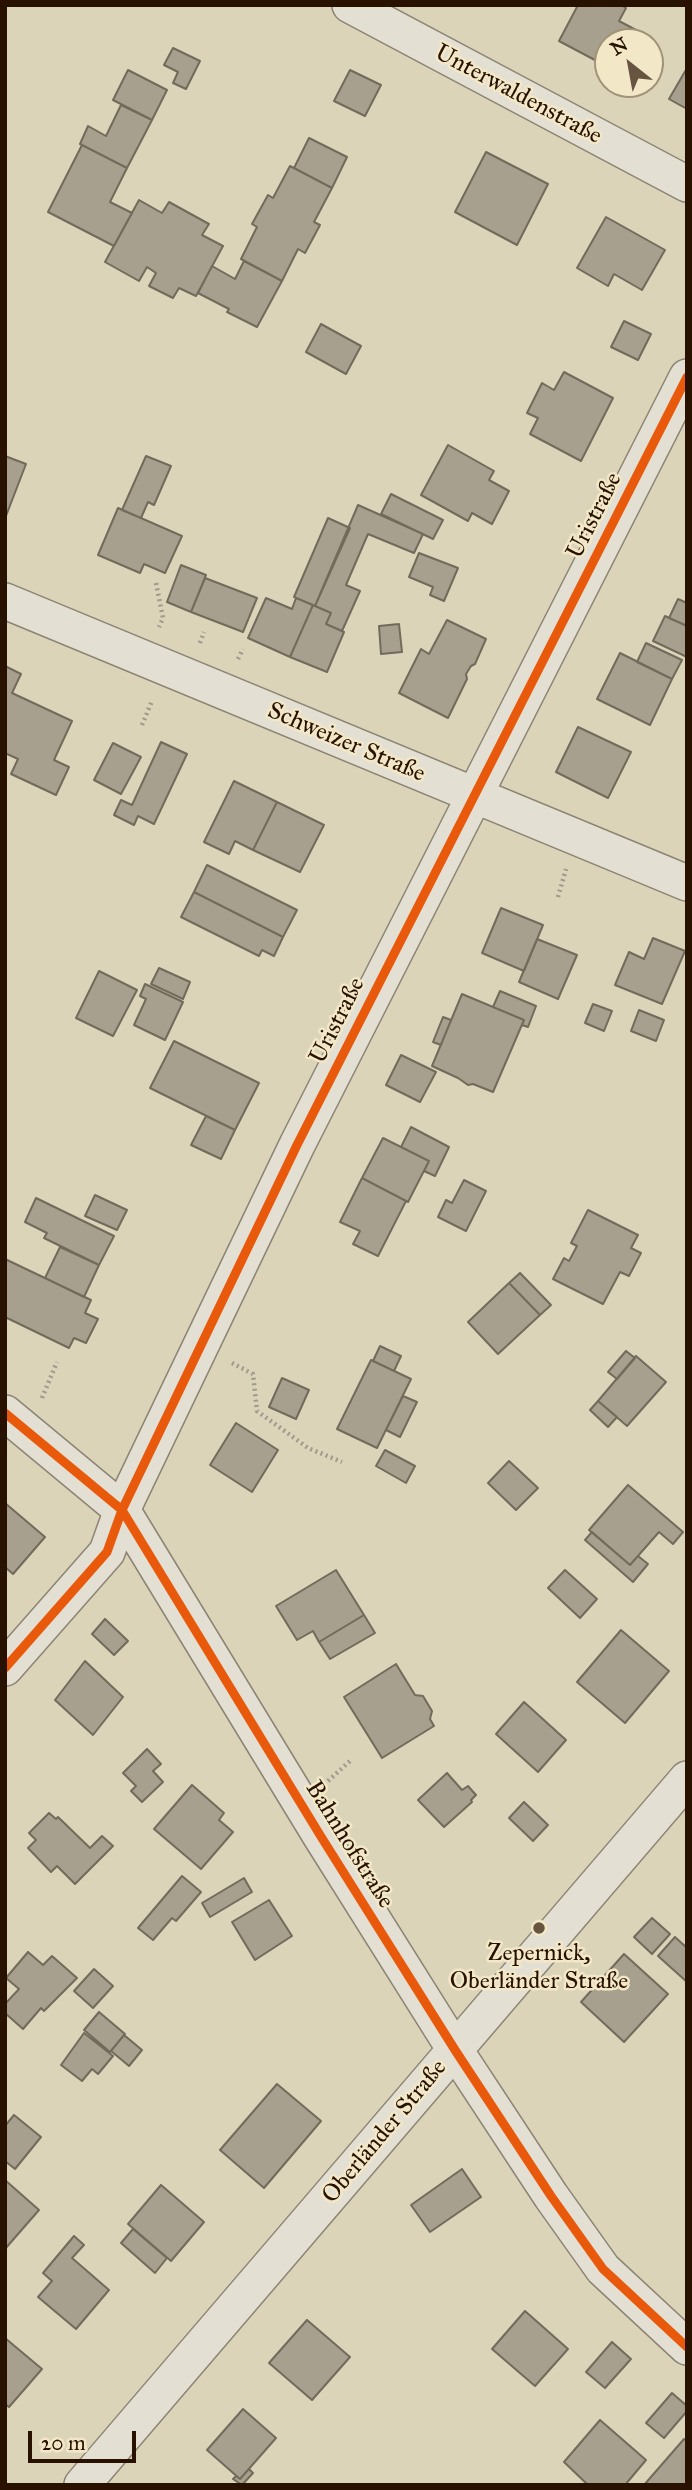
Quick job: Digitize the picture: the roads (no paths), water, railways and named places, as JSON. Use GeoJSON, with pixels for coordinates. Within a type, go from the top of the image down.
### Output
{"type":"FeatureCollection","features":[{"type":"Feature","properties":{"kind":"street","name":"Unterwaldenstraße"},"geometry":{"type":"LineString","coordinates":[[368,10],[687,184]]}},
{"type":"Feature","properties":{"kind":"street","name":"Uristraße"},"geometry":{"type":"LineString","coordinates":[[5,1668],[107,1552],[122,1510],[297,1145],[687,377]]}},
{"type":"Feature","properties":{"kind":"street","name":"Schweizer Straße"},"geometry":{"type":"LineString","coordinates":[[5,601],[687,883]]}},
{"type":"Feature","properties":{"kind":"street","name":"Bahnhofstraße"},"geometry":{"type":"LineString","coordinates":[[5,1413],[122,1510],[313,1825],[551,2196],[603,2269],[646,2312],[687,2347]]}},
{"type":"Feature","properties":{"kind":"street","name":"Oberländer Straße"},"geometry":{"type":"LineString","coordinates":[[82,2485],[687,1779]]}},
{"type":"Feature","properties":{"kind":"place","name":"Zepernick, Oberländer Straße"},"geometry":{"type":"Point","coordinates":[539,1928]}}]}
